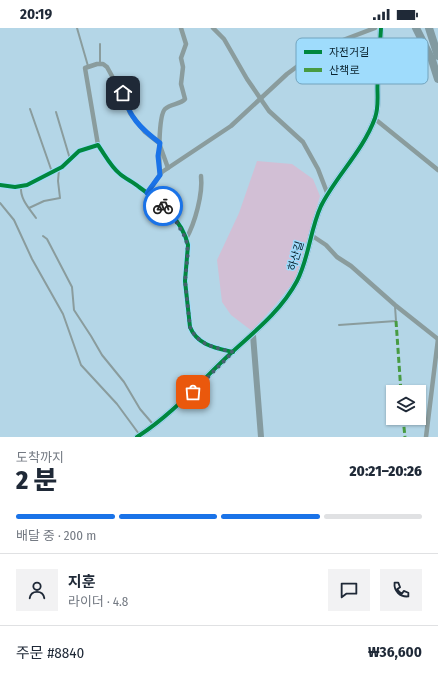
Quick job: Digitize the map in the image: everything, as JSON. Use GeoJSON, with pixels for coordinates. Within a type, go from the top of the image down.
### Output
{"type":"FeatureCollection","features":[{"type":"Feature","properties":{"kind":"highway"},"geometry":{"type":"LineString","coordinates":[[416,28],[421,38]]}},
{"type":"Feature","properties":{"kind":"highway"},"geometry":{"type":"LineString","coordinates":[[429,28],[438,56]]}},
{"type":"Feature","properties":{"kind":"highway"},"geometry":{"type":"LineString","coordinates":[[435,28],[438,38]]}},
{"type":"Feature","properties":{"kind":"highway"},"geometry":{"type":"LineString","coordinates":[[428,52],[438,79]]}},
{"type":"Feature","properties":{"kind":"street"},"geometry":{"type":"LineString","coordinates":[[160,175],[158,156],[161,123],[164,110],[184,99],[181,84],[183,68],[181,58],[186,44],[181,28]]}},
{"type":"Feature","properties":{"kind":"street"},"geometry":{"type":"LineString","coordinates":[[214,28],[230,46],[247,79],[261,99],[277,119],[303,142],[318,168],[328,195]]}},
{"type":"Feature","properties":{"kind":"street"},"geometry":{"type":"LineString","coordinates":[[348,38],[375,28]]}},
{"type":"Feature","properties":{"kind":"street","name":"하산길"},"geometry":{"type":"LineString","coordinates":[[380,38],[381,28]]}},
{"type":"Feature","properties":{"kind":"street"},"geometry":{"type":"LineString","coordinates":[[168,168],[160,143],[145,132],[126,107],[123,93],[118,87],[107,66],[100,64],[85,68],[98,145],[120,174],[168,210],[186,239],[188,252],[185,281],[192,333],[201,342],[233,352]]}},
{"type":"Feature","properties":{"kind":"street"},"geometry":{"type":"LineString","coordinates":[[147,193],[160,175],[168,168],[224,132],[296,67]]}},
{"type":"Feature","properties":{"kind":"street","name":"하산길"},"geometry":{"type":"LineString","coordinates":[[138,436],[155,426],[183,401],[233,352],[253,335],[288,296],[298,280],[321,207],[370,132],[378,106],[378,84]]}},
{"type":"Feature","properties":{"kind":"street"},"geometry":{"type":"LineString","coordinates":[[375,118],[438,170]]}},
{"type":"Feature","properties":{"kind":"street"},"geometry":{"type":"LineString","coordinates":[[0,185],[21,187],[59,168],[79,151],[98,145]]}},
{"type":"Feature","properties":{"kind":"street"},"geometry":{"type":"LineString","coordinates":[[186,239],[192,226],[200,196],[202,184],[201,176]]}},
{"type":"Feature","properties":{"kind":"street"},"geometry":{"type":"LineString","coordinates":[[311,235],[326,245],[337,257],[351,266],[395,305],[438,339],[426,437]]}},
{"type":"Feature","properties":{"kind":"street"},"geometry":{"type":"LineString","coordinates":[[253,335],[261,437]]}},
{"type":"Feature","properties":{"kind":"lane"},"geometry":{"type":"LineString","coordinates":[[77,28],[88,66]]}},
{"type":"Feature","properties":{"kind":"lane"},"geometry":{"type":"LineString","coordinates":[[100,44],[100,64]]}},
{"type":"Feature","properties":{"kind":"lane"},"geometry":{"type":"LineString","coordinates":[[30,109],[52,172]]}},
{"type":"Feature","properties":{"kind":"lane"},"geometry":{"type":"LineString","coordinates":[[56,112],[70,160]]}},
{"type":"Feature","properties":{"kind":"lane"},"geometry":{"type":"LineString","coordinates":[[29,208],[44,201],[60,198],[58,181],[59,168]]}},
{"type":"Feature","properties":{"kind":"lane"},"geometry":{"type":"LineString","coordinates":[[21,187],[21,195],[36,218]]}},
{"type":"Feature","properties":{"kind":"lane"},"geometry":{"type":"LineString","coordinates":[[0,203],[14,220],[32,259],[63,314],[81,365],[117,404],[138,436]]}},
{"type":"Feature","properties":{"kind":"lane"},"geometry":{"type":"LineString","coordinates":[[43,236],[47,239],[72,287],[74,294],[74,310],[102,356],[124,382],[140,408],[155,426]]}},
{"type":"Feature","properties":{"kind":"lane"},"geometry":{"type":"LineString","coordinates":[[339,325],[396,322],[395,305]]}},
{"type":"Feature","properties":{"kind":"shaded area"},"geometry":{"type":"Polygon","coordinates":[[[257,161],[292,164],[313,179],[320,196],[295,280],[252,331],[231,315],[222,302],[217,260],[239,213],[257,161]]]}},
{"type":"Feature","properties":{"kind":"marked path"},"geometry":{"type":"LineString","coordinates":[[396,321],[401,385]]}},
{"type":"Feature","properties":{"kind":"marked path"},"geometry":{"type":"LineString","coordinates":[[404,425],[405,437]]}},
{"type":"Feature","properties":{"kind":"cycle path"},"geometry":{"type":"LineString","coordinates":[[380,38],[381,28]]}},
{"type":"Feature","properties":{"kind":"cycle path"},"geometry":{"type":"LineString","coordinates":[[137,437],[150,428],[185,398],[258,329],[291,292],[301,272],[317,215],[321,206],[370,130],[377,108],[378,84]]}},
{"type":"Feature","properties":{"kind":"cycle path"},"geometry":{"type":"LineString","coordinates":[[0,185],[15,187],[27,185],[62,167],[79,151],[98,145],[111,164],[122,176],[147,192],[169,212],[181,227],[188,245],[185,281],[190,327],[193,333],[202,342],[233,352]]}},
{"type":"Feature","properties":{"kind":"way so far"},"geometry":{"type":"LineString","coordinates":[[163,206],[168,210],[183,231],[188,245],[185,281],[192,333],[201,342],[233,352],[193,392]]}},
{"type":"Feature","properties":{"kind":"route"},"geometry":{"type":"LineString","coordinates":[[123,93],[126,107],[130,113],[145,132],[160,143],[158,156],[160,175],[147,193],[163,206]]}}]}
